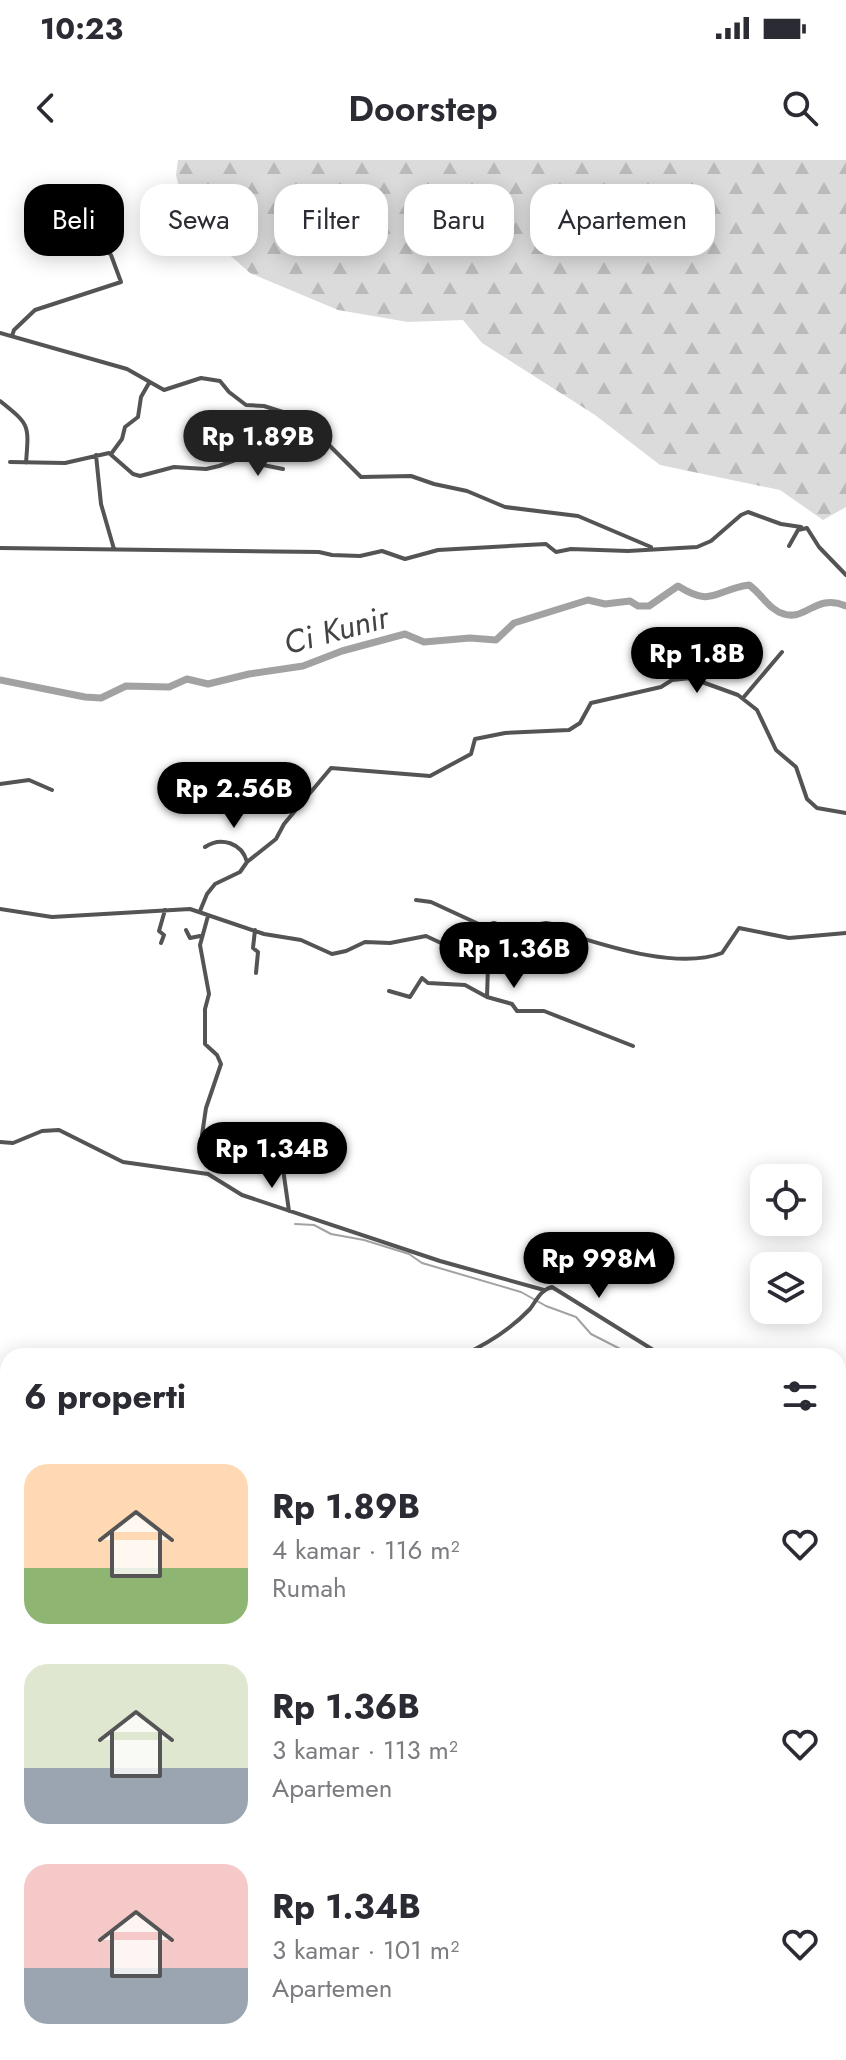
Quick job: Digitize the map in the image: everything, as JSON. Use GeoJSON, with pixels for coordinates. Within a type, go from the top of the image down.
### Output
{"type":"FeatureCollection","features":[{"type":"Feature","properties":{"kind":"street"},"geometry":{"type":"LineString","coordinates":[[12,336],[14,330],[35,310],[121,282],[111,256]]}},
{"type":"Feature","properties":{"kind":"street"},"geometry":{"type":"LineString","coordinates":[[0,333],[127,369],[149,383],[168,390],[201,378],[215,379],[224,383],[229,392],[246,405],[284,411],[318,435],[361,477],[411,476],[467,491],[505,507],[578,516],[652,548]]}},
{"type":"Feature","properties":{"kind":"street"},"geometry":{"type":"LineString","coordinates":[[111,454],[122,439],[125,427],[138,417],[139,402],[149,383]]}},
{"type":"Feature","properties":{"kind":"street"},"geometry":{"type":"LineString","coordinates":[[0,401],[27,426],[26,463]]}},
{"type":"Feature","properties":{"kind":"street"},"geometry":{"type":"LineString","coordinates":[[301,435],[309,428]]}},
{"type":"Feature","properties":{"kind":"street"},"geometry":{"type":"LineString","coordinates":[[10,462],[65,463],[111,454],[130,472],[140,476],[174,467],[206,469],[253,454],[290,436],[318,435]]}},
{"type":"Feature","properties":{"kind":"street"},"geometry":{"type":"LineString","coordinates":[[253,454],[263,465],[283,469]]}},
{"type":"Feature","properties":{"kind":"street"},"geometry":{"type":"LineString","coordinates":[[96,455],[101,504],[114,549]]}},
{"type":"Feature","properties":{"kind":"street"},"geometry":{"type":"LineString","coordinates":[[0,548],[319,552],[360,556],[382,551],[405,559],[435,550],[546,544],[556,552],[571,549],[628,551],[705,545],[745,513],[810,530],[819,547],[846,575]]}},
{"type":"Feature","properties":{"kind":"street"},"geometry":{"type":"LineString","coordinates":[[789,546],[801,527]]}},
{"type":"Feature","properties":{"kind":"street"},"geometry":{"type":"LineString","coordinates":[[200,911],[212,888],[221,880],[240,872],[247,862],[277,838],[284,824],[331,768],[430,776],[471,754],[475,739],[505,733],[565,731],[580,723],[591,703],[692,677],[728,640]]}},
{"type":"Feature","properties":{"kind":"street"},"geometry":{"type":"LineString","coordinates":[[743,698],[782,652]]}},
{"type":"Feature","properties":{"kind":"street"},"geometry":{"type":"LineString","coordinates":[[660,653],[664,662],[743,698],[758,711],[776,750],[796,767],[807,799],[817,808],[846,813]]}},
{"type":"Feature","properties":{"kind":"street"},"geometry":{"type":"LineString","coordinates":[[0,784],[29,780],[52,790]]}},
{"type":"Feature","properties":{"kind":"street"},"geometry":{"type":"LineString","coordinates":[[205,847],[218,841],[234,845],[244,852],[247,862]]}},
{"type":"Feature","properties":{"kind":"street"},"geometry":{"type":"LineString","coordinates":[[416,900],[431,902],[483,926],[494,923],[511,929],[546,923],[552,924],[555,932]]}},
{"type":"Feature","properties":{"kind":"street"},"geometry":{"type":"LineString","coordinates":[[0,909],[52,917],[165,910],[200,911],[280,938],[301,940],[332,954],[365,942],[390,943],[426,936],[488,965],[530,953],[555,932],[634,953],[687,958],[722,953],[736,930],[743,927],[789,938],[846,933]]}},
{"type":"Feature","properties":{"kind":"street"},"geometry":{"type":"LineString","coordinates":[[161,943],[164,935],[159,931],[165,910]]}},
{"type":"Feature","properties":{"kind":"street"},"geometry":{"type":"LineString","coordinates":[[208,916],[200,936],[209,994],[205,1009],[205,1044],[217,1055],[221,1064],[206,1108],[202,1135],[218,1150],[277,1164],[283,1169],[289,1211]]}},
{"type":"Feature","properties":{"kind":"street"},"geometry":{"type":"LineString","coordinates":[[186,930],[190,938],[200,936]]}},
{"type":"Feature","properties":{"kind":"street"},"geometry":{"type":"LineString","coordinates":[[255,930],[253,948],[258,952],[256,973]]}},
{"type":"Feature","properties":{"kind":"street"},"geometry":{"type":"LineString","coordinates":[[487,997],[488,965]]}},
{"type":"Feature","properties":{"kind":"street"},"geometry":{"type":"LineString","coordinates":[[389,991],[410,997],[422,978],[428,983],[465,985],[487,997],[512,1004],[517,1011],[547,1012],[633,1046]]}},
{"type":"Feature","properties":{"kind":"street"},"geometry":{"type":"LineString","coordinates":[[0,1142],[11,1143],[42,1131],[59,1130],[123,1162],[208,1174],[242,1195],[440,1261],[544,1290],[556,1288],[650,1348]]}},
{"type":"Feature","properties":{"kind":"street"},"geometry":{"type":"LineString","coordinates":[[477,1348],[497,1338],[544,1290]]}},
{"type":"Feature","properties":{"kind":"green space"},"geometry":{"type":"Polygon","coordinates":[[[178,160],[846,160],[846,507],[823,520],[780,490],[660,465],[595,415],[482,343],[463,320],[408,322],[338,310],[250,273],[231,256],[258,256],[258,184],[178,184],[178,160]]]}},
{"type":"Feature","properties":{"kind":"waterway","name":"Ci Kunir"},"geometry":{"type":"LineString","coordinates":[[0,680],[101,698],[126,686],[169,687],[187,679],[208,684],[303,666],[342,651],[405,634],[424,642],[470,638],[496,640],[514,623],[588,600],[605,604],[630,601],[638,606],[649,606],[678,586],[707,597],[749,585],[774,609],[792,615],[827,603],[846,606]]}},
{"type":"Feature","properties":{"kind":"waterway"},"geometry":{"type":"LineString","coordinates":[[295,1224],[314,1225],[331,1234],[364,1240],[409,1254],[422,1263],[521,1292],[546,1306],[576,1317],[591,1334],[618,1348]]}}]}
